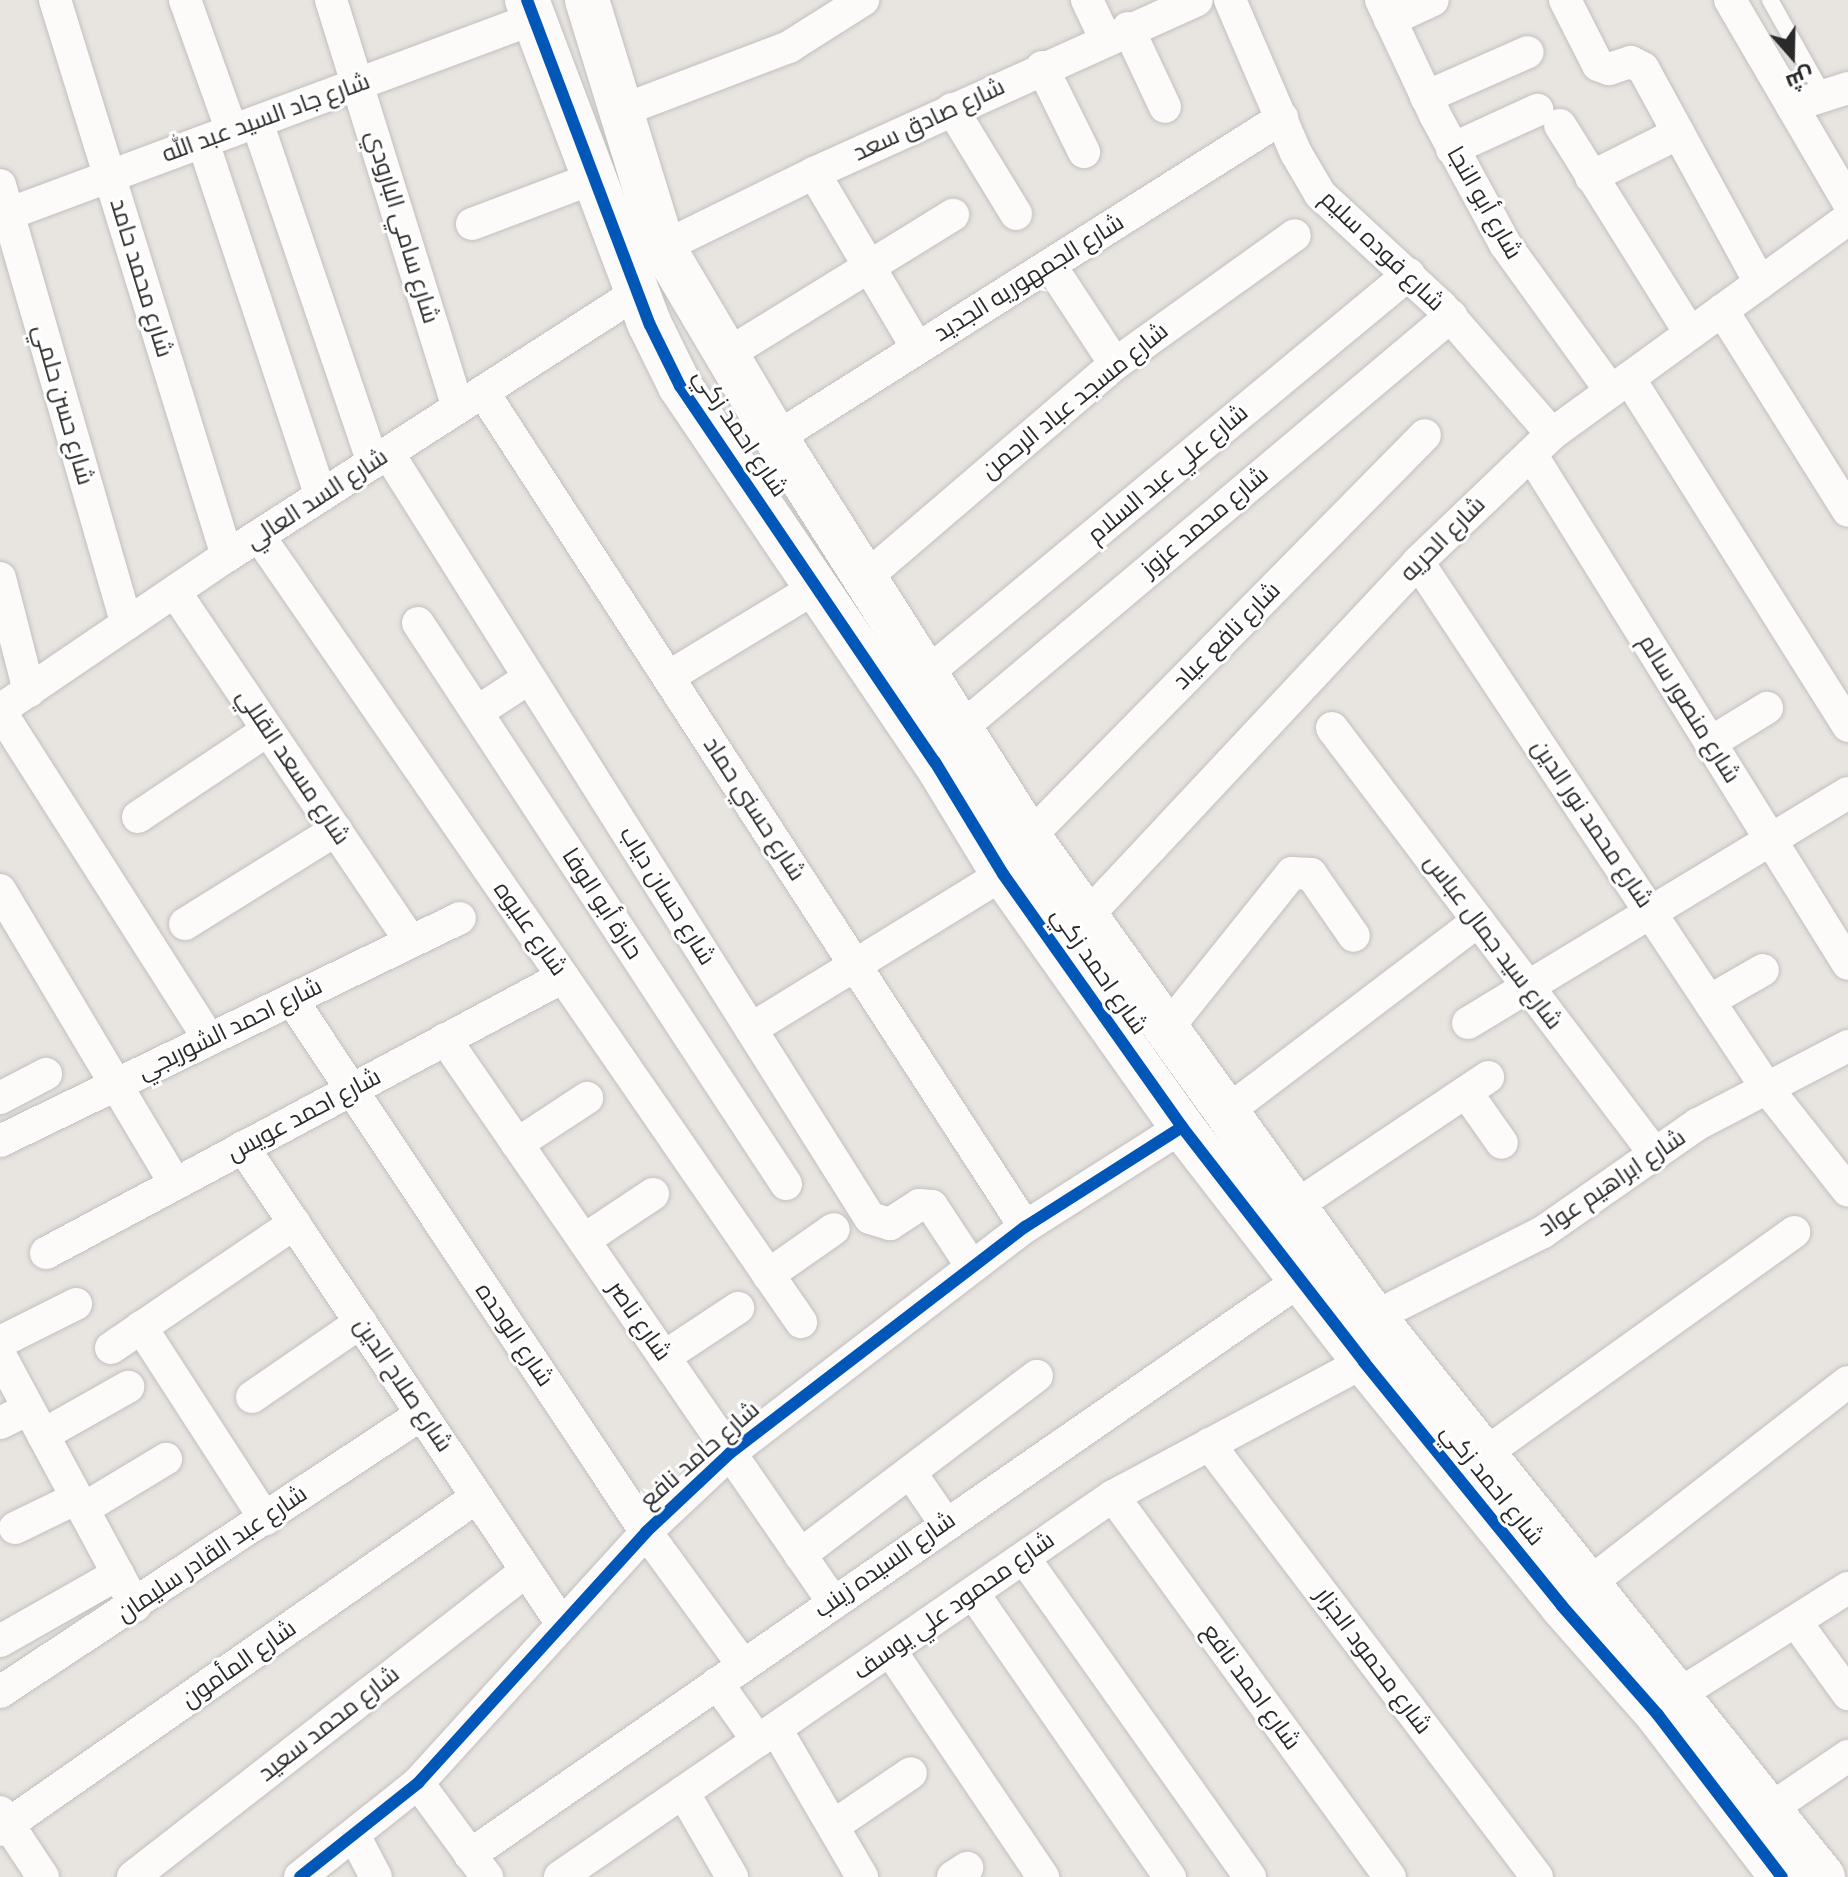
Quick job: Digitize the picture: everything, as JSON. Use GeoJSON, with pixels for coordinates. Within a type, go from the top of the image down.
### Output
{"type":"FeatureCollection","features":[{"type":"Feature","properties":{"kind":"street","name":"شارع محمد حامد"},"geometry":{"type":"LineString","coordinates":[[55,0],[227,556]]}},
{"type":"Feature","properties":{"kind":"street"},"geometry":{"type":"LineString","coordinates":[[185,0],[231,132],[321,496]]}},
{"type":"Feature","properties":{"kind":"street","name":"شارع سامي البارودي"},"geometry":{"type":"LineString","coordinates":[[331,0],[357,85],[471,400]]}},
{"type":"Feature","properties":{"kind":"street","name":"شارع احمد زكي"},"geometry":{"type":"LineString","coordinates":[[587,0],[663,247],[864,579],[1029,837],[1132,976],[1225,1113],[1297,1205],[1374,1317],[1487,1452],[1576,1594],[1658,1715],[1782,1877]]}},
{"type":"Feature","properties":{"kind":"street"},"geometry":{"type":"LineString","coordinates":[[623,110],[789,47],[863,0]]}},
{"type":"Feature","properties":{"kind":"street"},"geometry":{"type":"LineString","coordinates":[[1087,0],[1116,33],[1165,107]]}},
{"type":"Feature","properties":{"kind":"street","name":"شارع صادق سعد"},"geometry":{"type":"LineString","coordinates":[[663,247],[1042,67],[1197,0]]}},
{"type":"Feature","properties":{"kind":"street","name":"شارع فوده سليم"},"geometry":{"type":"LineString","coordinates":[[1230,0],[1282,118],[1320,194],[1451,316],[1541,444]]}},
{"type":"Feature","properties":{"kind":"street"},"geometry":{"type":"LineString","coordinates":[[1386,10],[1433,0]]}},
{"type":"Feature","properties":{"kind":"street"},"geometry":{"type":"LineString","coordinates":[[1565,0],[1598,65],[1609,69],[1631,62],[1643,68],[1760,283]]}},
{"type":"Feature","properties":{"kind":"street"},"geometry":{"type":"LineString","coordinates":[[1730,0],[1848,202]]}},
{"type":"Feature","properties":{"kind":"street","name":"شارع جاد السيد عبد الله"},"geometry":{"type":"LineString","coordinates":[[3,205],[110,177],[357,85],[530,10]]}},
{"type":"Feature","properties":{"kind":"street","name":"شارع احمد زكي"},"geometry":{"type":"LineString","coordinates":[[530,10],[637,293],[680,386],[818,586],[1003,874],[1182,1127],[1364,1362],[1576,1594],[1681,1693],[1773,1807],[1823,1877]]}},
{"type":"Feature","properties":{"kind":"street","name":"شارع أبو النجا"},"geometry":{"type":"LineString","coordinates":[[1386,10],[1452,149],[1505,244],[1620,384],[1848,726]]}},
{"type":"Feature","properties":{"kind":"street"},"geometry":{"type":"LineString","coordinates":[[1426,97],[1528,52]]}},
{"type":"Feature","properties":{"kind":"street"},"geometry":{"type":"LineString","coordinates":[[1042,67],[1084,152]]}},
{"type":"Feature","properties":{"kind":"street"},"geometry":{"type":"LineString","coordinates":[[1792,106],[1836,92]]}},
{"type":"Feature","properties":{"kind":"street"},"geometry":{"type":"LineString","coordinates":[[952,109],[1016,214]]}},
{"type":"Feature","properties":{"kind":"street","name":"شارع الجمهوريه الجديد"},"geometry":{"type":"LineString","coordinates":[[776,438],[1282,118]]}},
{"type":"Feature","properties":{"kind":"street"},"geometry":{"type":"LineString","coordinates":[[1452,149],[1548,118],[1591,177],[1690,333]]}},
{"type":"Feature","properties":{"kind":"street","name":"شارع حسان دياب"},"geometry":{"type":"LineString","coordinates":[[231,132],[380,458],[529,678],[870,1218],[890,1224],[919,1205],[932,1206],[972,1267]]}},
{"type":"Feature","properties":{"kind":"street"},"geometry":{"type":"LineString","coordinates":[[1591,177],[1679,133]]}},
{"type":"Feature","properties":{"kind":"street"},"geometry":{"type":"LineString","coordinates":[[814,173],[917,348]]}},
{"type":"Feature","properties":{"kind":"street"},"geometry":{"type":"LineString","coordinates":[[472,224],[594,178]]}},
{"type":"Feature","properties":{"kind":"street","name":"شارع حسن حلمي"},"geometry":{"type":"LineString","coordinates":[[3,205],[127,624]]}},
{"type":"Feature","properties":{"kind":"street"},"geometry":{"type":"LineString","coordinates":[[726,355],[953,215]]}},
{"type":"Feature","properties":{"kind":"street","name":"شارع الحريه"},"geometry":{"type":"LineString","coordinates":[[1088,915],[1418,562],[1541,444],[1848,219]]}},
{"type":"Feature","properties":{"kind":"street","name":"شارع مسجد عباد الرحمن"},"geometry":{"type":"LineString","coordinates":[[864,579],[1115,364],[1295,235]]}},
{"type":"Feature","properties":{"kind":"street"},"geometry":{"type":"LineString","coordinates":[[1050,265],[1115,364]]}},
{"type":"Feature","properties":{"kind":"street","name":"شارع علي عبد السلام"},"geometry":{"type":"LineString","coordinates":[[926,674],[1409,274]]}},
{"type":"Feature","properties":{"kind":"street","name":"شارع السد العالي"},"geometry":{"type":"LineString","coordinates":[[0,711],[227,556],[637,293]]}},
{"type":"Feature","properties":{"kind":"street"},"geometry":{"type":"LineString","coordinates":[[1722,310],[1848,511]]}},
{"type":"Feature","properties":{"kind":"street","name":"شارع محمد عزوز"},"geometry":{"type":"LineString","coordinates":[[960,729],[1451,316]]}},
{"type":"Feature","properties":{"kind":"street","name":"شارع حسني حماد"},"geometry":{"type":"LineString","coordinates":[[471,400],[668,677],[1025,1227]]}},
{"type":"Feature","properties":{"kind":"street","name":"شارع نافع عياد"},"geometry":{"type":"LineString","coordinates":[[1029,837],[1425,435]]}},
{"type":"Feature","properties":{"kind":"street","name":"شارع منصور سالم"},"geometry":{"type":"LineString","coordinates":[[1541,444],[1710,743],[1848,964]]}},
{"type":"Feature","properties":{"kind":"street","name":"شارع عليوه"},"geometry":{"type":"LineString","coordinates":[[259,536],[801,1322]]}},
{"type":"Feature","properties":{"kind":"street","name":"شارع محمد نور الدين"},"geometry":{"type":"LineString","coordinates":[[1418,562],[1766,1087],[1848,1191]]}},
{"type":"Feature","properties":{"kind":"street"},"geometry":{"type":"LineString","coordinates":[[668,677],[818,586]]}},
{"type":"Feature","properties":{"kind":"street"},"geometry":{"type":"LineString","coordinates":[[1,589],[29,691]]}},
{"type":"Feature","properties":{"kind":"street","name":"شارع مسعد القللي"},"geometry":{"type":"LineString","coordinates":[[175,592],[411,942]]}},
{"type":"Feature","properties":{"kind":"street","name":"حارة أبو الوفا"},"geometry":{"type":"LineString","coordinates":[[418,623],[786,1184]]}},
{"type":"Feature","properties":{"kind":"street"},"geometry":{"type":"LineString","coordinates":[[477,712],[529,678]]}},
{"type":"Feature","properties":{"kind":"street"},"geometry":{"type":"LineString","coordinates":[[1710,743],[1767,708]]}},
{"type":"Feature","properties":{"kind":"street"},"geometry":{"type":"LineString","coordinates":[[0,711],[209,1039]]}},
{"type":"Feature","properties":{"kind":"street","name":"شارع سيد جمال عباس"},"geometry":{"type":"LineString","coordinates":[[1332,728],[1526,988],[1655,1154]]}},
{"type":"Feature","properties":{"kind":"street"},"geometry":{"type":"LineString","coordinates":[[138,817],[268,730]]}},
{"type":"Feature","properties":{"kind":"street"},"geometry":{"type":"LineString","coordinates":[[1468,1023],[1848,793]]}},
{"type":"Feature","properties":{"kind":"street"},"geometry":{"type":"LineString","coordinates":[[185,924],[336,830]]}},
{"type":"Feature","properties":{"kind":"street"},"geometry":{"type":"LineString","coordinates":[[1166,1030],[1292,873],[1311,874],[1354,936]]}},
{"type":"Feature","properties":{"kind":"street"},"geometry":{"type":"LineString","coordinates":[[751,1029],[1003,874]]}},
{"type":"Feature","properties":{"kind":"street"},"geometry":{"type":"LineString","coordinates":[[0,890],[175,1183]]}},
{"type":"Feature","properties":{"kind":"street","name":"شارع احمد الشوربجي"},"geometry":{"type":"LineString","coordinates":[[0,1141],[460,918]]}},
{"type":"Feature","properties":{"kind":"street"},"geometry":{"type":"LineString","coordinates":[[1225,1113],[1478,921]]}},
{"type":"Feature","properties":{"kind":"street"},"geometry":{"type":"LineString","coordinates":[[1709,1001],[1763,970]]}},
{"type":"Feature","properties":{"kind":"street"},"geometry":{"type":"LineString","coordinates":[[1095,1003],[1132,976]]}},
{"type":"Feature","properties":{"kind":"street","name":"شارع احمد عويس"},"geometry":{"type":"LineString","coordinates":[[46,1253],[563,977]]}},
{"type":"Feature","properties":{"kind":"street","name":"شارع الوحده"},"geometry":{"type":"LineString","coordinates":[[292,1000],[646,1532],[743,1665]]}},
{"type":"Feature","properties":{"kind":"street","name":"شارع ناصر"},"geometry":{"type":"LineString","coordinates":[[445,1039],[833,1602]]}},
{"type":"Feature","properties":{"kind":"street","name":"شارع ابراهيم عواد"},"geometry":{"type":"LineString","coordinates":[[1374,1317],[1543,1232],[1655,1154],[1766,1087],[1848,1046]]}},
{"type":"Feature","properties":{"kind":"street"},"geometry":{"type":"LineString","coordinates":[[0,1098],[46,1074]]}},
{"type":"Feature","properties":{"kind":"street"},"geometry":{"type":"LineString","coordinates":[[1297,1205],[1477,1084],[1502,1143]]}},
{"type":"Feature","properties":{"kind":"street"},"geometry":{"type":"LineString","coordinates":[[517,1144],[587,1098]]}},
{"type":"Feature","properties":{"kind":"street","name":"شارع حامد نافع"},"geometry":{"type":"LineString","coordinates":[[300,1877],[418,1783],[646,1532],[730,1453],[1025,1227],[1182,1127]]}},
{"type":"Feature","properties":{"kind":"street","name":"شارع صلاح الدين"},"geometry":{"type":"LineString","coordinates":[[243,1147],[562,1624]]}},
{"type":"Feature","properties":{"kind":"street"},"geometry":{"type":"LineString","coordinates":[[584,1240],[653,1194]]}},
{"type":"Feature","properties":{"kind":"street"},"geometry":{"type":"LineString","coordinates":[[111,1348],[295,1223]]}},
{"type":"Feature","properties":{"kind":"street"},"geometry":{"type":"LineString","coordinates":[[768,1275],[834,1229]]}},
{"type":"Feature","properties":{"kind":"street"},"geometry":{"type":"LineString","coordinates":[[1487,1452],[1794,1232]]}},
{"type":"Feature","properties":{"kind":"street","name":"شارع السيده زينب"},"geometry":{"type":"LineString","coordinates":[[479,1866],[717,1683],[1302,1279]]}},
{"type":"Feature","properties":{"kind":"street"},"geometry":{"type":"LineString","coordinates":[[0,1342],[76,1304]]}},
{"type":"Feature","properties":{"kind":"street"},"geometry":{"type":"LineString","coordinates":[[664,1357],[738,1308]]}},
{"type":"Feature","properties":{"kind":"street"},"geometry":{"type":"LineString","coordinates":[[252,1397],[361,1322]]}},
{"type":"Feature","properties":{"kind":"street"},"geometry":{"type":"LineString","coordinates":[[141,1327],[265,1519]]}},
{"type":"Feature","properties":{"kind":"street"},"geometry":{"type":"LineString","coordinates":[[0,1355],[135,1606]]}},
{"type":"Feature","properties":{"kind":"street","name":"شارع محمود علي يوسف"},"geometry":{"type":"LineString","coordinates":[[560,1877],[601,1864],[683,1792],[1113,1496],[1364,1362]]}},
{"type":"Feature","properties":{"kind":"street"},"geometry":{"type":"LineString","coordinates":[[800,1555],[1037,1376]]}},
{"type":"Feature","properties":{"kind":"street"},"geometry":{"type":"LineString","coordinates":[[1576,1594],[1847,1386]]}},
{"type":"Feature","properties":{"kind":"street"},"geometry":{"type":"LineString","coordinates":[[0,1423],[36,1422],[128,1387]]}},
{"type":"Feature","properties":{"kind":"street","name":"شارع عبد القادر سليمان"},"geometry":{"type":"LineString","coordinates":[[0,1692],[135,1606],[422,1414]]}},
{"type":"Feature","properties":{"kind":"street","name":"شارع محمود الجزار"},"geometry":{"type":"LineString","coordinates":[[1209,1444],[1537,1877]]}},
{"type":"Feature","properties":{"kind":"street"},"geometry":{"type":"LineString","coordinates":[[15,1528],[80,1504],[166,1459]]}},
{"type":"Feature","properties":{"kind":"street"},"geometry":{"type":"LineString","coordinates":[[910,1472],[945,1523]]}},
{"type":"Feature","properties":{"kind":"street","name":"شارع احمد نافع"},"geometry":{"type":"LineString","coordinates":[[1113,1496],[1390,1877]]}},
{"type":"Feature","properties":{"kind":"street","name":"شارع المأمون"},"geometry":{"type":"LineString","coordinates":[[3,1822],[477,1497]]}},
{"type":"Feature","properties":{"kind":"street"},"geometry":{"type":"LineString","coordinates":[[1024,1558],[1250,1877]]}},
{"type":"Feature","properties":{"kind":"street","name":"شارع محمد سعيد"},"geometry":{"type":"LineString","coordinates":[[133,1877],[526,1571]]}},
{"type":"Feature","properties":{"kind":"street"},"geometry":{"type":"LineString","coordinates":[[0,1641],[118,1574]]}},
{"type":"Feature","properties":{"kind":"street"},"geometry":{"type":"LineString","coordinates":[[1681,1693],[1848,1588]]}},
{"type":"Feature","properties":{"kind":"street"},"geometry":{"type":"LineString","coordinates":[[973,1593],[1170,1877]]}},
{"type":"Feature","properties":{"kind":"street"},"geometry":{"type":"LineString","coordinates":[[1796,1622],[1848,1694]]}},
{"type":"Feature","properties":{"kind":"street"},"geometry":{"type":"LineString","coordinates":[[890,1650],[1043,1877]]}},
{"type":"Feature","properties":{"kind":"street"},"geometry":{"type":"LineString","coordinates":[[717,1683],[767,1735],[833,1826],[862,1877]]}},
{"type":"Feature","properties":{"kind":"street"},"geometry":{"type":"LineString","coordinates":[[1773,1807],[1848,1756]]}},
{"type":"Feature","properties":{"kind":"street"},"geometry":{"type":"LineString","coordinates":[[833,1826],[911,1773]]}},
{"type":"Feature","properties":{"kind":"street"},"geometry":{"type":"LineString","coordinates":[[418,1783],[479,1866]]}},
{"type":"Feature","properties":{"kind":"street"},"geometry":{"type":"LineString","coordinates":[[683,1792],[732,1877]]}},
{"type":"Feature","properties":{"kind":"street"},"geometry":{"type":"LineString","coordinates":[[3,1822],[43,1877]]}},
{"type":"Feature","properties":{"kind":"street"},"geometry":{"type":"LineString","coordinates":[[354,1835],[376,1877]]}},
{"type":"Feature","properties":{"kind":"lane"},"geometry":{"type":"LineString","coordinates":[[1770,0],[1836,92]]}},
{"type":"Feature","properties":{"kind":"cycle path"},"geometry":{"type":"LineString","coordinates":[[527,0],[650,325],[680,386],[935,762],[1003,874],[1182,1127],[1364,1362],[1562,1606],[1658,1715],[1782,1877]]}},
{"type":"Feature","properties":{"kind":"cycle path"},"geometry":{"type":"LineString","coordinates":[[300,1877],[418,1783],[646,1532],[730,1453],[1025,1227],[1182,1127]]}}]}
